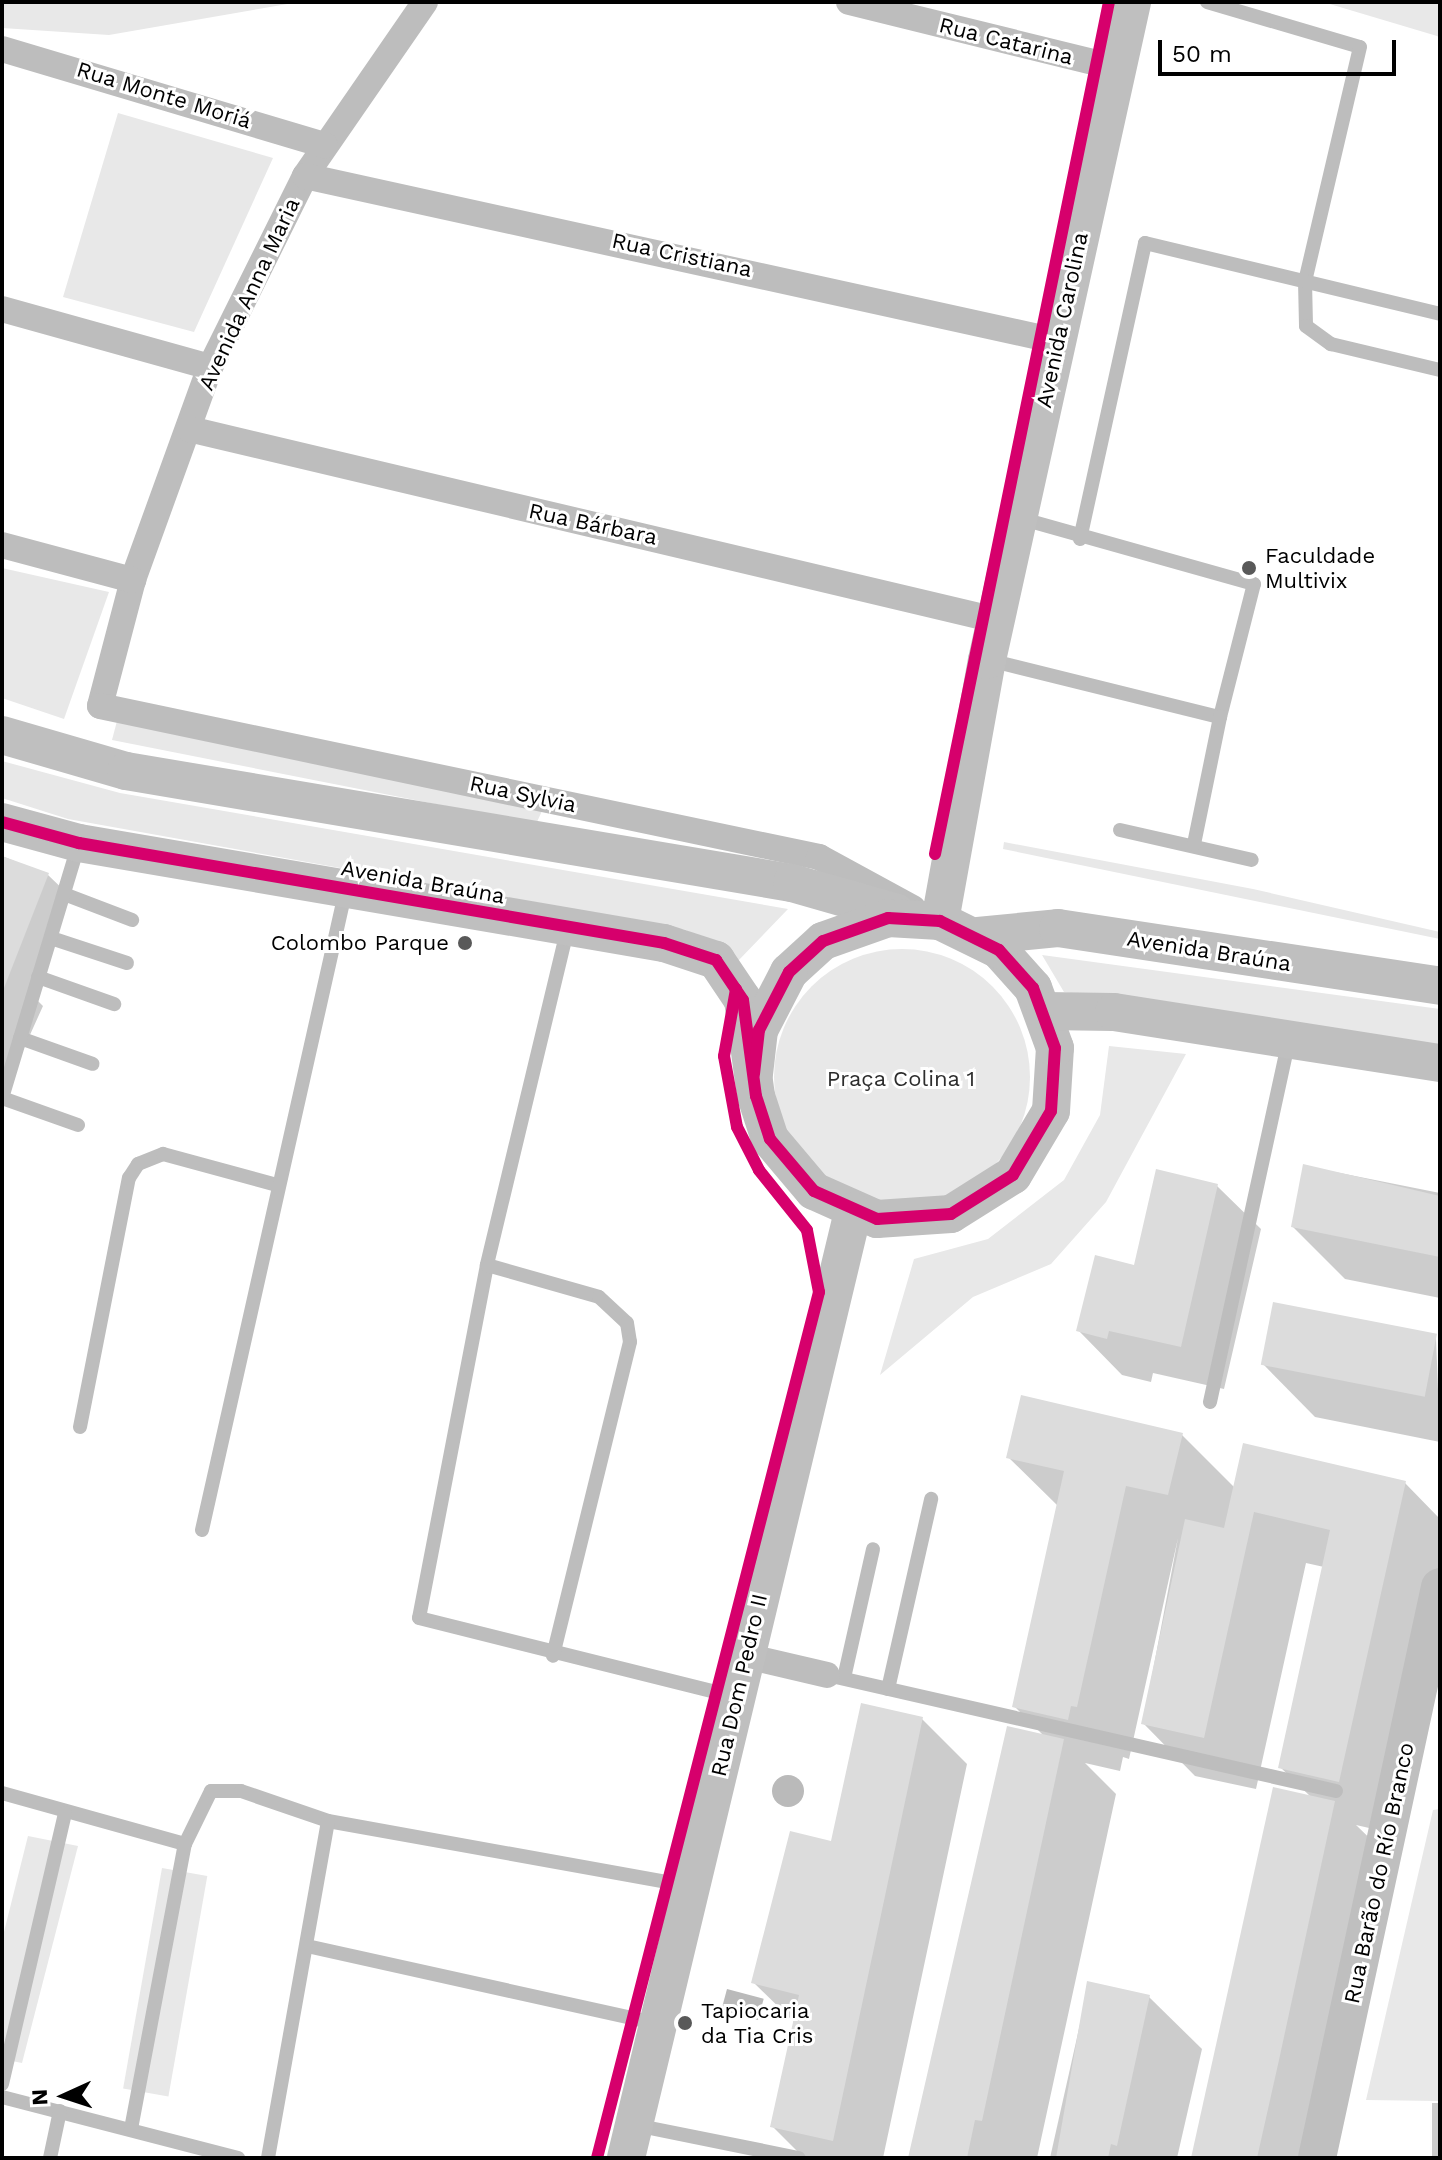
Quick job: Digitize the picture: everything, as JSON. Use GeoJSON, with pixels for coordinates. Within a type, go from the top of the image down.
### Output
{"type":"FeatureCollection","features":[{"type":"Feature","properties":{"kind":"street","name":"Avenida Anna Maria"},"geometry":{"type":"LineString","coordinates":[[100,706],[133,580],[210,367],[305,176],[425,2]]}},
{"type":"Feature","properties":{"kind":"street","name":"Rua Catarina"},"geometry":{"type":"LineString","coordinates":[[849,2],[1117,68]]}},
{"type":"Feature","properties":{"kind":"street","name":"Avenida Carolina"},"geometry":{"type":"LineString","coordinates":[[928,920],[1132,2]]}},
{"type":"Feature","properties":{"kind":"street","name":"Rua Monte Moriá"},"geometry":{"type":"LineString","coordinates":[[2,49],[325,145]]}},
{"type":"Feature","properties":{"kind":"street","name":"Rua Cristiana"},"geometry":{"type":"LineString","coordinates":[[305,176],[1057,341]]}},
{"type":"Feature","properties":{"kind":"street"},"geometry":{"type":"LineString","coordinates":[[2,309],[210,367]]}},
{"type":"Feature","properties":{"kind":"street","name":"Rua Bárbara"},"geometry":{"type":"LineString","coordinates":[[189,429],[996,620]]}},
{"type":"Feature","properties":{"kind":"street"},"geometry":{"type":"LineString","coordinates":[[2,545],[133,580]]}},
{"type":"Feature","properties":{"kind":"street","name":"Rua Sylvia"},"geometry":{"type":"LineString","coordinates":[[100,706],[819,857],[928,920]]}},
{"type":"Feature","properties":{"kind":"street"},"geometry":{"type":"LineString","coordinates":[[2,735],[126,771],[792,883],[978,936],[1017,968],[1045,1011],[1055,1048],[1051,1111],[1013,1175],[974,1205],[927,1220],[853,1212]]}},
{"type":"Feature","properties":{"kind":"street","name":"Avenida Braúna"},"geometry":{"type":"LineString","coordinates":[[2,822],[79,843],[664,943],[716,960],[743,1000],[762,1118],[782,1158],[814,1191],[853,1212]]}},
{"type":"Feature","properties":{"kind":"street"},"geometry":{"type":"LineString","coordinates":[[754,1074],[766,1009],[804,956],[865,922],[928,920]]}},
{"type":"Feature","properties":{"kind":"street","name":"Avenida Braúna"},"geometry":{"type":"LineString","coordinates":[[978,936],[1058,928],[1440,986]]}},
{"type":"Feature","properties":{"kind":"street"},"geometry":{"type":"LineString","coordinates":[[1045,1011],[1290,1035],[1440,1063]]}},
{"type":"Feature","properties":{"kind":"street","name":"Rua Dom Pedro II"},"geometry":{"type":"LineString","coordinates":[[630,2141],[853,1212]]}},
{"type":"Feature","properties":{"kind":"street","name":"Rua Barão do Río Branco"},"geometry":{"type":"LineString","coordinates":[[1317,2158],[1440,1587]]}},
{"type":"Feature","properties":{"kind":"street"},"geometry":{"type":"LineString","coordinates":[[746,1656],[836,1677]]}},
{"type":"Feature","properties":{"kind":"lane"},"geometry":{"type":"LineString","coordinates":[[1207,2],[1360,47],[1305,281],[1306,326],[1316,337],[1440,370]]}},
{"type":"Feature","properties":{"kind":"lane"},"geometry":{"type":"LineString","coordinates":[[1080,539],[1145,243],[1440,314]]}},
{"type":"Feature","properties":{"kind":"lane"},"geometry":{"type":"LineString","coordinates":[[1018,518],[1080,539],[1254,584],[1220,717],[1194,844]]}},
{"type":"Feature","properties":{"kind":"lane"},"geometry":{"type":"LineString","coordinates":[[987,660],[1220,717]]}},
{"type":"Feature","properties":{"kind":"lane"},"geometry":{"type":"LineString","coordinates":[[1120,830],[1194,844],[1252,860]]}},
{"type":"Feature","properties":{"kind":"lane"},"geometry":{"type":"LineString","coordinates":[[78,1125],[2,1098],[79,843]]}},
{"type":"Feature","properties":{"kind":"lane"},"geometry":{"type":"LineString","coordinates":[[202,1530],[277,1185],[346,889]]}},
{"type":"Feature","properties":{"kind":"lane"},"geometry":{"type":"LineString","coordinates":[[64,894],[132,920]]}},
{"type":"Feature","properties":{"kind":"lane"},"geometry":{"type":"LineString","coordinates":[[568,927],[487,1265],[419,1618],[553,1656],[736,1697]]}},
{"type":"Feature","properties":{"kind":"lane"},"geometry":{"type":"LineString","coordinates":[[51,938],[127,963]]}},
{"type":"Feature","properties":{"kind":"lane"},"geometry":{"type":"LineString","coordinates":[[38,977],[114,1004]]}},
{"type":"Feature","properties":{"kind":"lane"},"geometry":{"type":"LineString","coordinates":[[1210,1402],[1290,1035]]}},
{"type":"Feature","properties":{"kind":"lane"},"geometry":{"type":"LineString","coordinates":[[20,1038],[93,1064]]}},
{"type":"Feature","properties":{"kind":"lane"},"geometry":{"type":"LineString","coordinates":[[80,1427],[129,1178],[138,1164],[163,1154],[277,1185]]}},
{"type":"Feature","properties":{"kind":"lane"},"geometry":{"type":"LineString","coordinates":[[487,1265],[599,1297],[627,1323],[630,1342],[553,1656]]}},
{"type":"Feature","properties":{"kind":"lane"},"geometry":{"type":"LineString","coordinates":[[888,1689],[931,1499]]}},
{"type":"Feature","properties":{"kind":"lane"},"geometry":{"type":"LineString","coordinates":[[873,1549],[836,1677],[1336,1791]]}},
{"type":"Feature","properties":{"kind":"lane"},"geometry":{"type":"LineString","coordinates":[[131,2129],[185,1844],[211,1791],[241,1791],[328,1821],[691,1886]]}},
{"type":"Feature","properties":{"kind":"lane"},"geometry":{"type":"LineString","coordinates":[[2,1793],[185,1844]]}},
{"type":"Feature","properties":{"kind":"lane"},"geometry":{"type":"LineString","coordinates":[[2,2084],[65,1813]]}},
{"type":"Feature","properties":{"kind":"lane"},"geometry":{"type":"LineString","coordinates":[[268,2158],[328,1821]]}},
{"type":"Feature","properties":{"kind":"lane"},"geometry":{"type":"LineString","coordinates":[[307,1946],[658,2024]]}},
{"type":"Feature","properties":{"kind":"lane"},"geometry":{"type":"LineString","coordinates":[[2,2097],[238,2158]]}},
{"type":"Feature","properties":{"kind":"lane"},"geometry":{"type":"LineString","coordinates":[[50,2158],[60,2111]]}},
{"type":"Feature","properties":{"kind":"lane"},"geometry":{"type":"LineString","coordinates":[[630,2141],[799,2158]]}},
{"type":"Feature","properties":{"kind":"green space"},"geometry":{"type":"Polygon","coordinates":[[[2,2],[299,2],[109,35],[2,28],[2,2]]]}},
{"type":"Feature","properties":{"kind":"green space"},"geometry":{"type":"Polygon","coordinates":[[[1323,2],[1440,2],[1440,38],[1437,36],[1323,2]]]}},
{"type":"Feature","properties":{"kind":"green space"},"geometry":{"type":"Polygon","coordinates":[[[118,113],[273,158],[194,332],[63,297],[118,113]]]}},
{"type":"Feature","properties":{"kind":"green space"},"geometry":{"type":"Polygon","coordinates":[[[2,568],[109,592],[64,719],[2,698],[2,568]]]}},
{"type":"Feature","properties":{"kind":"green space"},"geometry":{"type":"Polygon","coordinates":[[[117,721],[542,811],[536,824],[112,740],[117,721]]]}},
{"type":"Feature","properties":{"kind":"green space"},"geometry":{"type":"Polygon","coordinates":[[[2,761],[120,793],[788,909],[737,962],[686,930],[68,819],[2,798],[2,761]]]}},
{"type":"Feature","properties":{"kind":"green space"},"geometry":{"type":"Polygon","coordinates":[[[1004,842],[1253,889],[1440,932],[1440,939],[1003,849],[1004,842]]]}},
{"type":"Feature","properties":{"kind":"green space","name":"Praça Colina 1"},"geometry":{"type":"Polygon","coordinates":[[[902,949],[951,959],[983,978],[1001,996],[1020,1028],[1030,1077],[1020,1126],[1001,1158],[983,1176],[951,1195],[902,1205],[853,1195],[821,1176],[803,1158],[784,1126],[774,1077],[784,1028],[803,996],[821,978],[853,959],[902,949]]]}},
{"type":"Feature","properties":{"kind":"green space"},"geometry":{"type":"Polygon","coordinates":[[[1042,955],[1440,1009],[1440,1049],[1064,992],[1042,955]]]}},
{"type":"Feature","properties":{"kind":"green space"},"geometry":{"type":"Polygon","coordinates":[[[1109,1046],[1186,1054],[1106,1202],[1051,1264],[973,1297],[880,1375],[914,1259],[988,1239],[1064,1180],[1100,1115],[1109,1046]]]}},
{"type":"Feature","properties":{"kind":"green space"},"geometry":{"type":"Polygon","coordinates":[[[1440,1809],[1440,2101],[1366,2100],[1433,1810],[1440,1809]]]}},
{"type":"Feature","properties":{"kind":"green space"},"geometry":{"type":"Polygon","coordinates":[[[28,1836],[78,1846],[22,2063],[2,2059],[2,1940],[28,1836]]]}},
{"type":"Feature","properties":{"kind":"green space"},"geometry":{"type":"Polygon","coordinates":[[[162,1868],[207,1876],[168,2097],[123,2089],[162,1868]]]}},
{"type":"Feature","properties":{"kind":"shaded area"},"geometry":{"type":"Polygon","coordinates":[[[788,1775],[799,1780],[804,1791],[799,1802],[788,1807],[777,1802],[772,1791],[777,1780],[788,1775]]]}},
{"type":"Feature","properties":{"kind":"shaded area"},"geometry":{"type":"Polygon","coordinates":[[[727,1989],[764,1999],[758,2020],[721,2010],[727,1989]]]}},
{"type":"Feature","properties":{"kind":"building"},"geometry":{"type":"Polygon","coordinates":[[[2,856],[49,873],[4,988],[2,988],[2,856]]]}},
{"type":"Feature","properties":{"kind":"building"},"geometry":{"type":"Polygon","coordinates":[[[1303,1164],[1440,1196],[1440,1257],[1291,1227],[1303,1164]]]}},
{"type":"Feature","properties":{"kind":"building"},"geometry":{"type":"Polygon","coordinates":[[[1156,1169],[1218,1184],[1181,1347],[1109,1331],[1107,1339],[1076,1331],[1095,1255],[1134,1265],[1156,1169]]]}},
{"type":"Feature","properties":{"kind":"building"},"geometry":{"type":"Polygon","coordinates":[[[1273,1302],[1437,1334],[1425,1397],[1261,1365],[1273,1302]]]}},
{"type":"Feature","properties":{"kind":"building"},"geometry":{"type":"Polygon","coordinates":[[[1021,1395],[1183,1433],[1168,1495],[1126,1486],[1077,1707],[1071,1706],[1068,1720],[1012,1707],[1064,1471],[1006,1458],[1021,1395]]]}},
{"type":"Feature","properties":{"kind":"building"},"geometry":{"type":"Polygon","coordinates":[[[1243,1443],[1406,1481],[1339,1782],[1278,1768],[1330,1530],[1254,1512],[1204,1738],[1141,1724],[1185,1519],[1224,1528],[1243,1443]]]}},
{"type":"Feature","properties":{"kind":"building"},"geometry":{"type":"Polygon","coordinates":[[[861,1703],[923,1717],[833,2141],[770,2127],[799,1995],[751,1983],[790,1831],[831,1841],[861,1703]]]}},
{"type":"Feature","properties":{"kind":"building"},"geometry":{"type":"Polygon","coordinates":[[[1007,1726],[1064,1739],[982,2121],[975,2120],[967,2158],[908,2158],[1007,1726]]]}},
{"type":"Feature","properties":{"kind":"building"},"geometry":{"type":"Polygon","coordinates":[[[1273,1787],[1335,1801],[1279,2060],[1257,2158],[1191,2158],[1273,1787]]]}},
{"type":"Feature","properties":{"kind":"building"},"geometry":{"type":"Polygon","coordinates":[[[1087,1981],[1150,1995],[1117,2146],[1111,2144],[1108,2158],[1056,2158],[1087,1981]]]}},
{"type":"Feature","properties":{"kind":"cycle path"},"geometry":{"type":"LineString","coordinates":[[935,854],[1109,2]]}},
{"type":"Feature","properties":{"kind":"cycle path"},"geometry":{"type":"LineString","coordinates":[[2,822],[79,843],[664,943],[716,960],[743,1000],[756,1096],[770,1139],[814,1191],[877,1219],[951,1214],[1013,1175],[1051,1111],[1055,1048],[1033,988],[999,950],[940,921],[888,918],[823,941],[789,972],[759,1030],[754,1074]]}},
{"type":"Feature","properties":{"kind":"cycle path"},"geometry":{"type":"LineString","coordinates":[[597,2158],[819,1292],[807,1230],[759,1170],[737,1127],[724,1056],[736,989]]}},
{"type":"Feature","properties":{"kind":"place","name":"Faculdade Multivix"},"geometry":{"type":"Point","coordinates":[1249,568]}},
{"type":"Feature","properties":{"kind":"place","name":"Colombo Parque"},"geometry":{"type":"Point","coordinates":[465,943]}},
{"type":"Feature","properties":{"kind":"place","name":"Tapiocaria da Tia Cris"},"geometry":{"type":"Point","coordinates":[685,2023]}}]}
